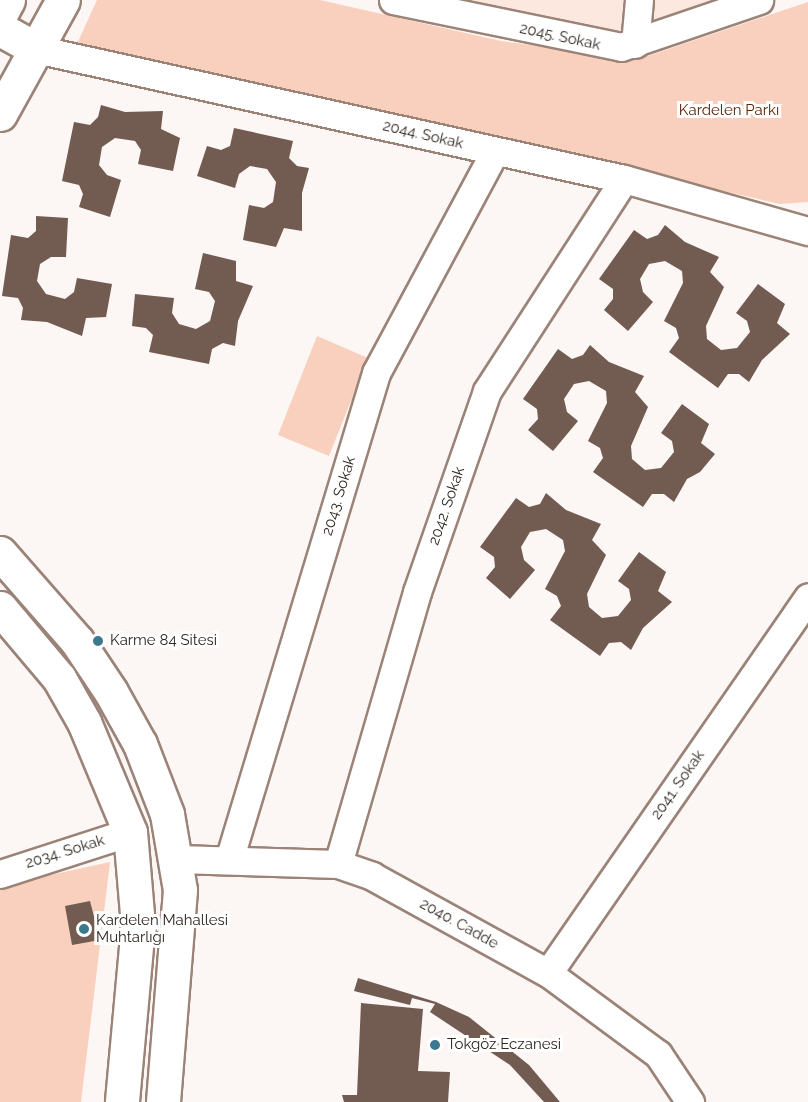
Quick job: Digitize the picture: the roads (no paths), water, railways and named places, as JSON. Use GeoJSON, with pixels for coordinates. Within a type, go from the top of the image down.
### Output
{"type":"FeatureCollection","features":[{"type":"Feature","properties":{"kind":"main road"},"geometry":{"type":"LineString","coordinates":[[0,15],[8,0]]}},
{"type":"Feature","properties":{"kind":"main road"},"geometry":{"type":"LineString","coordinates":[[0,114],[63,0]]}},
{"type":"Feature","properties":{"kind":"main road"},"geometry":{"type":"LineString","coordinates":[[0,29],[36,49]]}},
{"type":"Feature","properties":{"kind":"main road"},"geometry":{"type":"LineString","coordinates":[[0,553],[77,641],[111,692],[155,780],[178,859],[179,914],[163,1102]]}},
{"type":"Feature","properties":{"kind":"main road"},"geometry":{"type":"LineString","coordinates":[[0,608],[59,678],[84,722],[133,846],[138,925],[122,1102]]}},
{"type":"Feature","properties":{"kind":"main road"},"geometry":{"type":"LineString","coordinates":[[133,846],[178,859]]}},
{"type":"Feature","properties":{"kind":"street","name":"2045. Sokak"},"geometry":{"type":"LineString","coordinates":[[393,0],[607,47],[635,44],[759,0]]}},
{"type":"Feature","properties":{"kind":"street"},"geometry":{"type":"LineString","coordinates":[[635,44],[639,0]]}},
{"type":"Feature","properties":{"kind":"street","name":"2044. Sokak"},"geometry":{"type":"LineString","coordinates":[[36,49],[624,179],[808,231]]}},
{"type":"Feature","properties":{"kind":"street","name":"2043. Sokak"},"geometry":{"type":"LineString","coordinates":[[228,860],[376,373],[495,151]]}},
{"type":"Feature","properties":{"kind":"street","name":"2042. Sokak"},"geometry":{"type":"LineString","coordinates":[[338,864],[417,592],[487,391],[624,179]]}},
{"type":"Feature","properties":{"kind":"street","name":"2041. Sokak"},"geometry":{"type":"LineString","coordinates":[[548,973],[808,597]]}},
{"type":"Feature","properties":{"kind":"street","name":"2034. Sokak"},"geometry":{"type":"LineString","coordinates":[[0,874],[133,846]]}},
{"type":"Feature","properties":{"kind":"street","name":"2040. Cadde"},"geometry":{"type":"LineString","coordinates":[[178,859],[338,864],[372,876],[548,973],[658,1054],[690,1102]]}},
{"type":"Feature","properties":{"kind":"place","name":"Karme 84 Sitesi"},"geometry":{"type":"Point","coordinates":[98,641]}},
{"type":"Feature","properties":{"kind":"place","name":"Kardelen Mahallesi Muhtarlığı"},"geometry":{"type":"Point","coordinates":[84,929]}},
{"type":"Feature","properties":{"kind":"place","name":"Tokgöz Eczanesi"},"geometry":{"type":"Point","coordinates":[435,1045]}},
{"type":"Feature","properties":{"kind":"park label","name":"Kardelen Parkı"},"geometry":{"type":"Point","coordinates":[729,111]}}]}
